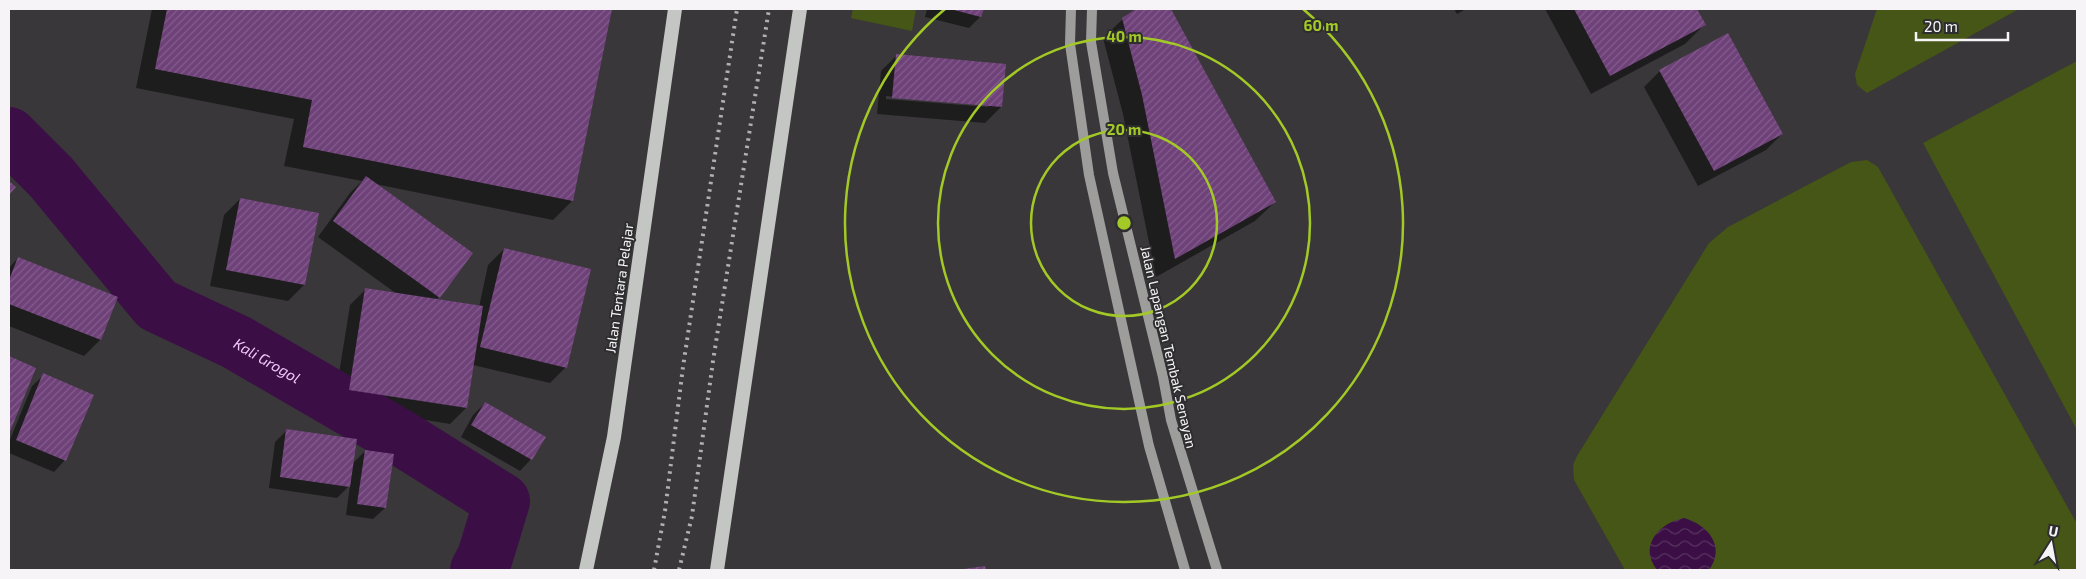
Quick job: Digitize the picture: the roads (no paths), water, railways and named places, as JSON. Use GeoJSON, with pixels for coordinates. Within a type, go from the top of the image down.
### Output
{"type":"FeatureCollection","features":[{"type":"Feature","properties":{"kind":"highway","name":"Jalan Tentara Pelajar"},"geometry":{"type":"LineString","coordinates":[[586,570],[595,536],[614,438],[675,9]]}},
{"type":"Feature","properties":{"kind":"highway"},"geometry":{"type":"LineString","coordinates":[[717,570],[800,9]]}},
{"type":"Feature","properties":{"kind":"main road"},"geometry":{"type":"LineString","coordinates":[[1071,9],[1070,44],[1089,175],[1149,446],[1185,570]]}},
{"type":"Feature","properties":{"kind":"main road","name":"Jalan Lapangan Tembak Senayan"},"geometry":{"type":"LineString","coordinates":[[1092,9],[1091,42],[1113,173],[1162,377],[1170,420],[1217,570]]}},
{"type":"Feature","properties":{"kind":"water"},"geometry":{"type":"Polygon","coordinates":[[[1684,518],[1693,521],[1707,531],[1712,538],[1716,553],[1714,561],[1709,570],[1657,570],[1650,552],[1654,537],[1659,530],[1684,518]]]}},
{"type":"Feature","properties":{"kind":"waterway","name":"Kali Grogol"},"geometry":{"type":"LineString","coordinates":[[9,135],[51,177],[157,305],[236,342],[403,439],[502,501],[485,557],[478,570]]}},
{"type":"Feature","properties":{"kind":"railway"},"geometry":{"type":"LineString","coordinates":[[654,570],[665,511],[683,367],[737,9]]}},
{"type":"Feature","properties":{"kind":"railway"},"geometry":{"type":"LineString","coordinates":[[679,570],[692,516],[713,361],[769,9]]}}]}
